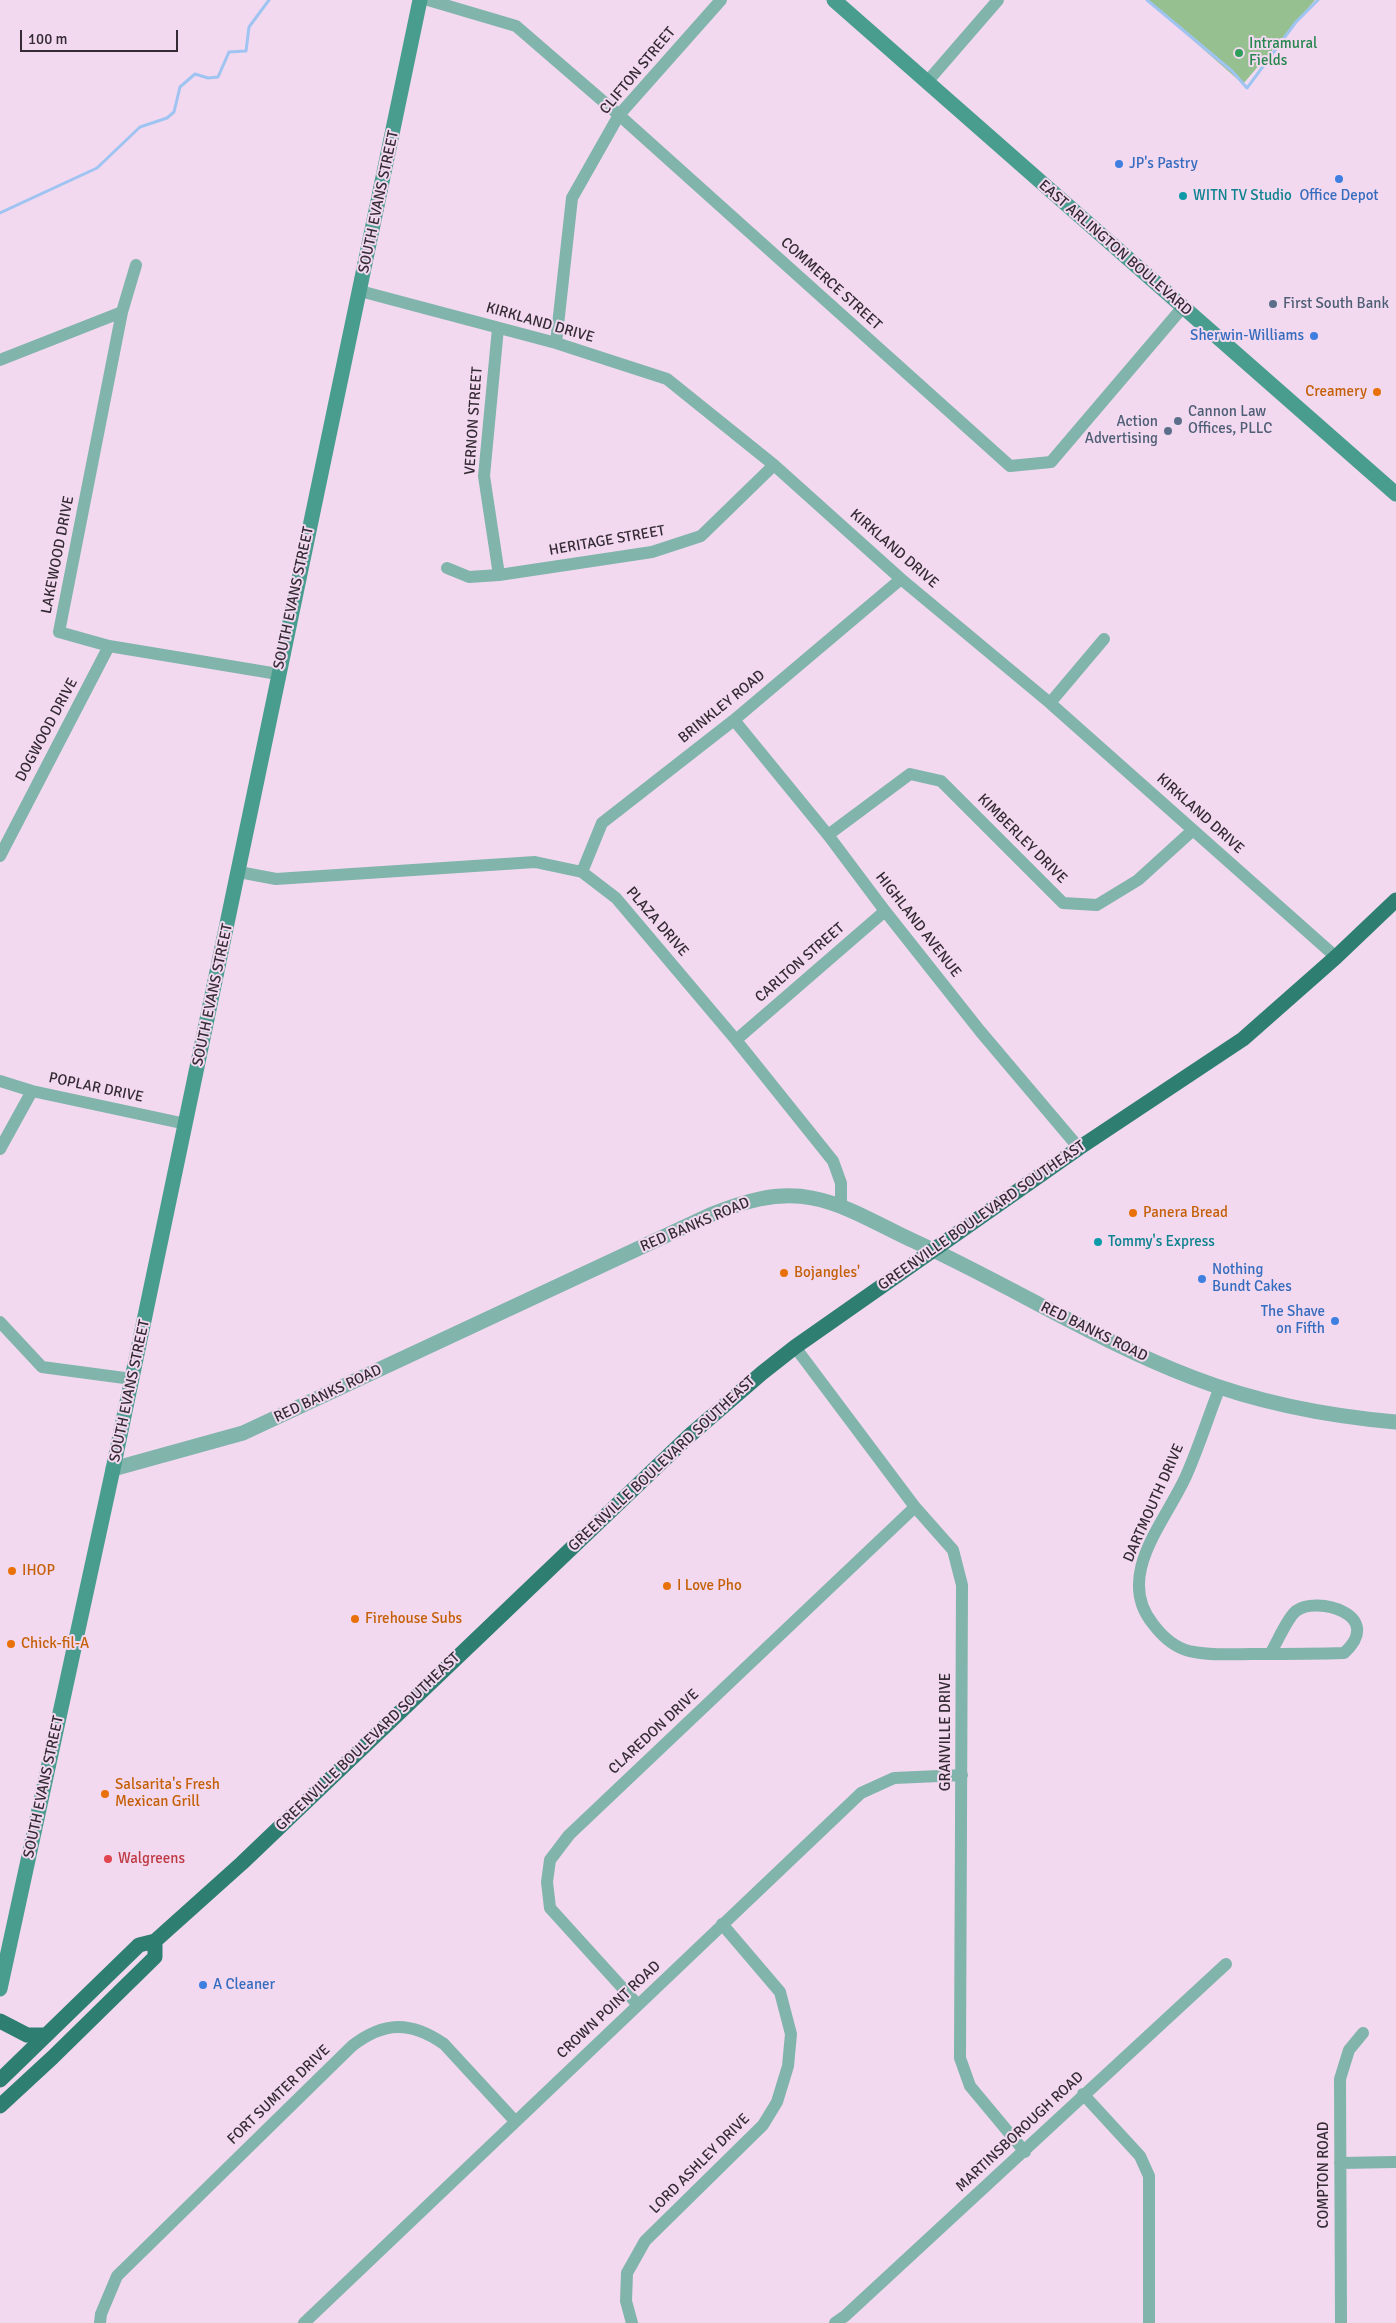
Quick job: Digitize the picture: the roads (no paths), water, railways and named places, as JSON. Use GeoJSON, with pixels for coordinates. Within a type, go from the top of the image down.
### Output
{"type":"FeatureCollection","features":[{"type":"Feature","properties":{"kind":"highway","name":"GREENVILLE BOULEVARD SOUTHEAST"},"geometry":{"type":"LineString","coordinates":[[0,2080],[139,1946],[155,1941],[242,1863],[689,1436],[795,1347],[1079,1148],[1243,1039],[1336,957],[1396,900]]}},
{"type":"Feature","properties":{"kind":"highway"},"geometry":{"type":"LineString","coordinates":[[0,2106],[54,2057],[155,1957],[155,1941]]}},
{"type":"Feature","properties":{"kind":"highway"},"geometry":{"type":"LineString","coordinates":[[0,2021],[27,2035],[46,2035]]}},
{"type":"Feature","properties":{"kind":"main road","name":"SOUTH EVANS STREET"},"geometry":{"type":"LineString","coordinates":[[0,1989],[186,1124],[278,674],[420,0]]}},
{"type":"Feature","properties":{"kind":"main road","name":"EAST ARLINGTON BOULEVARD"},"geometry":{"type":"LineString","coordinates":[[834,0],[1396,494]]}},
{"type":"Feature","properties":{"kind":"street","name":"COMMERCE STREET"},"geometry":{"type":"LineString","coordinates":[[428,0],[516,26],[619,115],[1010,466],[1051,462],[1183,307]]}},
{"type":"Feature","properties":{"kind":"street","name":"CLIFTON STREET"},"geometry":{"type":"LineString","coordinates":[[556,343],[572,198],[619,115],[721,0]]}},
{"type":"Feature","properties":{"kind":"street"},"geometry":{"type":"LineString","coordinates":[[926,82],[998,0]]}},
{"type":"Feature","properties":{"kind":"street","name":"LAKEWOOD DRIVE"},"geometry":{"type":"LineString","coordinates":[[136,265],[122,312],[59,632],[109,646],[278,674]]}},
{"type":"Feature","properties":{"kind":"street","name":"KIRKLAND DRIVE"},"geometry":{"type":"LineString","coordinates":[[360,291],[556,343],[667,379],[774,464],[902,579],[1050,703],[1336,957]]}},
{"type":"Feature","properties":{"kind":"street"},"geometry":{"type":"LineString","coordinates":[[0,360],[122,312]]}},
{"type":"Feature","properties":{"kind":"street","name":"VERNON STREET"},"geometry":{"type":"LineString","coordinates":[[498,328],[484,476],[500,575]]}},
{"type":"Feature","properties":{"kind":"street","name":"HERITAGE STREET"},"geometry":{"type":"LineString","coordinates":[[447,568],[469,577],[500,575],[652,552],[701,536],[774,464]]}},
{"type":"Feature","properties":{"kind":"street","name":"BRINKLEY ROAD"},"geometry":{"type":"LineString","coordinates":[[582,872],[602,823],[734,720],[902,579]]}},
{"type":"Feature","properties":{"kind":"street"},"geometry":{"type":"LineString","coordinates":[[1050,703],[1104,639]]}},
{"type":"Feature","properties":{"kind":"street","name":"DOGWOOD DRIVE"},"geometry":{"type":"LineString","coordinates":[[0,856],[109,646]]}},
{"type":"Feature","properties":{"kind":"street","name":"HIGHLAND AVENUE"},"geometry":{"type":"LineString","coordinates":[[734,720],[828,834],[885,911],[980,1031],[1079,1148]]}},
{"type":"Feature","properties":{"kind":"street","name":"KIMBERLEY DRIVE"},"geometry":{"type":"LineString","coordinates":[[828,834],[910,774],[941,780],[1063,903],[1097,905],[1138,880],[1193,830]]}},
{"type":"Feature","properties":{"kind":"street","name":"PLAZA DRIVE"},"geometry":{"type":"LineString","coordinates":[[239,872],[276,879],[535,862],[582,872],[616,898],[834,1160],[841,1183],[841,1206]]}},
{"type":"Feature","properties":{"kind":"street","name":"CARLTON STREET"},"geometry":{"type":"LineString","coordinates":[[736,1040],[885,911]]}},
{"type":"Feature","properties":{"kind":"street","name":"POPLAR DRIVE"},"geometry":{"type":"LineString","coordinates":[[0,1081],[32,1091],[186,1124]]}},
{"type":"Feature","properties":{"kind":"street"},"geometry":{"type":"LineString","coordinates":[[0,1149],[32,1091]]}},
{"type":"Feature","properties":{"kind":"street","name":"RED BANKS ROAD"},"geometry":{"type":"LineString","coordinates":[[113,1469],[244,1433],[730,1207],[755,1199],[780,1196],[811,1198],[841,1206],[934,1250],[1124,1347],[1220,1387],[1296,1408],[1354,1418],[1396,1422]]}},
{"type":"Feature","properties":{"kind":"street"},"geometry":{"type":"LineString","coordinates":[[0,1322],[42,1367],[132,1379]]}},
{"type":"Feature","properties":{"kind":"street","name":"GRANVILLE DRIVE"},"geometry":{"type":"LineString","coordinates":[[795,1347],[915,1507],[953,1550],[962,1585],[960,2058],[970,2086],[1025,2152]]}},
{"type":"Feature","properties":{"kind":"street","name":"DARTMOUTH DRIVE"},"geometry":{"type":"LineString","coordinates":[[1220,1387],[1186,1476],[1148,1547],[1137,1584],[1140,1601],[1147,1617],[1169,1641],[1187,1650],[1209,1654],[1270,1654],[1344,1653],[1354,1641],[1357,1633],[1356,1623],[1351,1615],[1341,1609],[1303,1607],[1295,1611],[1270,1654]]}},
{"type":"Feature","properties":{"kind":"street","name":"CLAREDON DRIVE"},"geometry":{"type":"LineString","coordinates":[[638,2005],[550,1908],[547,1882],[550,1860],[569,1835],[915,1507]]}},
{"type":"Feature","properties":{"kind":"street","name":"CROWN POINT ROAD"},"geometry":{"type":"LineString","coordinates":[[304,2323],[861,1793],[894,1778],[962,1775]]}},
{"type":"Feature","properties":{"kind":"street","name":"LORD ASHLEY DRIVE"},"geometry":{"type":"LineString","coordinates":[[632,2323],[626,2300],[627,2273],[645,2241],[763,2125],[777,2102],[788,2066],[791,2034],[780,1992],[722,1924]]}},
{"type":"Feature","properties":{"kind":"street","name":"MARTINSBOROUGH ROAD"},"geometry":{"type":"LineString","coordinates":[[835,2323],[1025,2152],[1083,2094],[1226,1964]]}},
{"type":"Feature","properties":{"kind":"street","name":"FORT SUMTER DRIVE"},"geometry":{"type":"LineString","coordinates":[[100,2323],[101,2314],[117,2276],[345,2053],[367,2035],[382,2029],[395,2027],[410,2028],[433,2036],[444,2044],[515,2121]]}},
{"type":"Feature","properties":{"kind":"street","name":"COMPTON ROAD"},"geometry":{"type":"LineString","coordinates":[[1341,2323],[1340,2079],[1349,2050],[1363,2033]]}},
{"type":"Feature","properties":{"kind":"street"},"geometry":{"type":"LineString","coordinates":[[1083,2094],[1140,2156],[1149,2176],[1149,2323]]}},
{"type":"Feature","properties":{"kind":"street"},"geometry":{"type":"LineString","coordinates":[[1340,2162],[1396,2162]]}},
{"type":"Feature","properties":{"kind":"waterway"},"geometry":{"type":"LineString","coordinates":[[0,213],[97,168],[140,127],[167,118],[174,112],[180,87],[195,74],[208,78],[218,77],[229,52],[246,51],[249,27],[269,0]]}},
{"type":"Feature","properties":{"kind":"waterway"},"geometry":{"type":"LineString","coordinates":[[1147,0],[1232,71],[1247,88],[1296,22],[1318,0]]}},
{"type":"Feature","properties":{"kind":"place","name":"Intramural Fields"},"geometry":{"type":"Point","coordinates":[1239,53]}},
{"type":"Feature","properties":{"kind":"place","name":"JP's Pastry"},"geometry":{"type":"Point","coordinates":[1119,164]}},
{"type":"Feature","properties":{"kind":"place","name":"Office Depot"},"geometry":{"type":"Point","coordinates":[1339,179]}},
{"type":"Feature","properties":{"kind":"place","name":"WITN TV Studio"},"geometry":{"type":"Point","coordinates":[1183,196]}},
{"type":"Feature","properties":{"kind":"place","name":"First South Bank"},"geometry":{"type":"Point","coordinates":[1273,304]}},
{"type":"Feature","properties":{"kind":"place","name":"Sherwin-Williams"},"geometry":{"type":"Point","coordinates":[1314,336]}},
{"type":"Feature","properties":{"kind":"place","name":"Creamery"},"geometry":{"type":"Point","coordinates":[1377,392]}},
{"type":"Feature","properties":{"kind":"place","name":"Cannon Law Offices, PLLC"},"geometry":{"type":"Point","coordinates":[1178,421]}},
{"type":"Feature","properties":{"kind":"place","name":"Action Advertising"},"geometry":{"type":"Point","coordinates":[1168,431]}},
{"type":"Feature","properties":{"kind":"place","name":"Panera Bread"},"geometry":{"type":"Point","coordinates":[1133,1213]}},
{"type":"Feature","properties":{"kind":"place","name":"Tommy's Express"},"geometry":{"type":"Point","coordinates":[1098,1242]}},
{"type":"Feature","properties":{"kind":"place","name":"Bojangles'"},"geometry":{"type":"Point","coordinates":[784,1273]}},
{"type":"Feature","properties":{"kind":"place","name":"Nothing Bundt Cakes"},"geometry":{"type":"Point","coordinates":[1202,1279]}},
{"type":"Feature","properties":{"kind":"place","name":"The Shave on Fifth"},"geometry":{"type":"Point","coordinates":[1335,1321]}},
{"type":"Feature","properties":{"kind":"place","name":"IHOP"},"geometry":{"type":"Point","coordinates":[12,1571]}},
{"type":"Feature","properties":{"kind":"place","name":"I Love Pho"},"geometry":{"type":"Point","coordinates":[667,1586]}},
{"type":"Feature","properties":{"kind":"place","name":"Firehouse Subs"},"geometry":{"type":"Point","coordinates":[355,1619]}},
{"type":"Feature","properties":{"kind":"place","name":"Chick-fil-A"},"geometry":{"type":"Point","coordinates":[11,1644]}},
{"type":"Feature","properties":{"kind":"place","name":"Salsarita's Fresh Mexican Grill"},"geometry":{"type":"Point","coordinates":[105,1794]}},
{"type":"Feature","properties":{"kind":"place","name":"Walgreens"},"geometry":{"type":"Point","coordinates":[108,1859]}},
{"type":"Feature","properties":{"kind":"place","name":"A Cleaner"},"geometry":{"type":"Point","coordinates":[203,1985]}}]}
